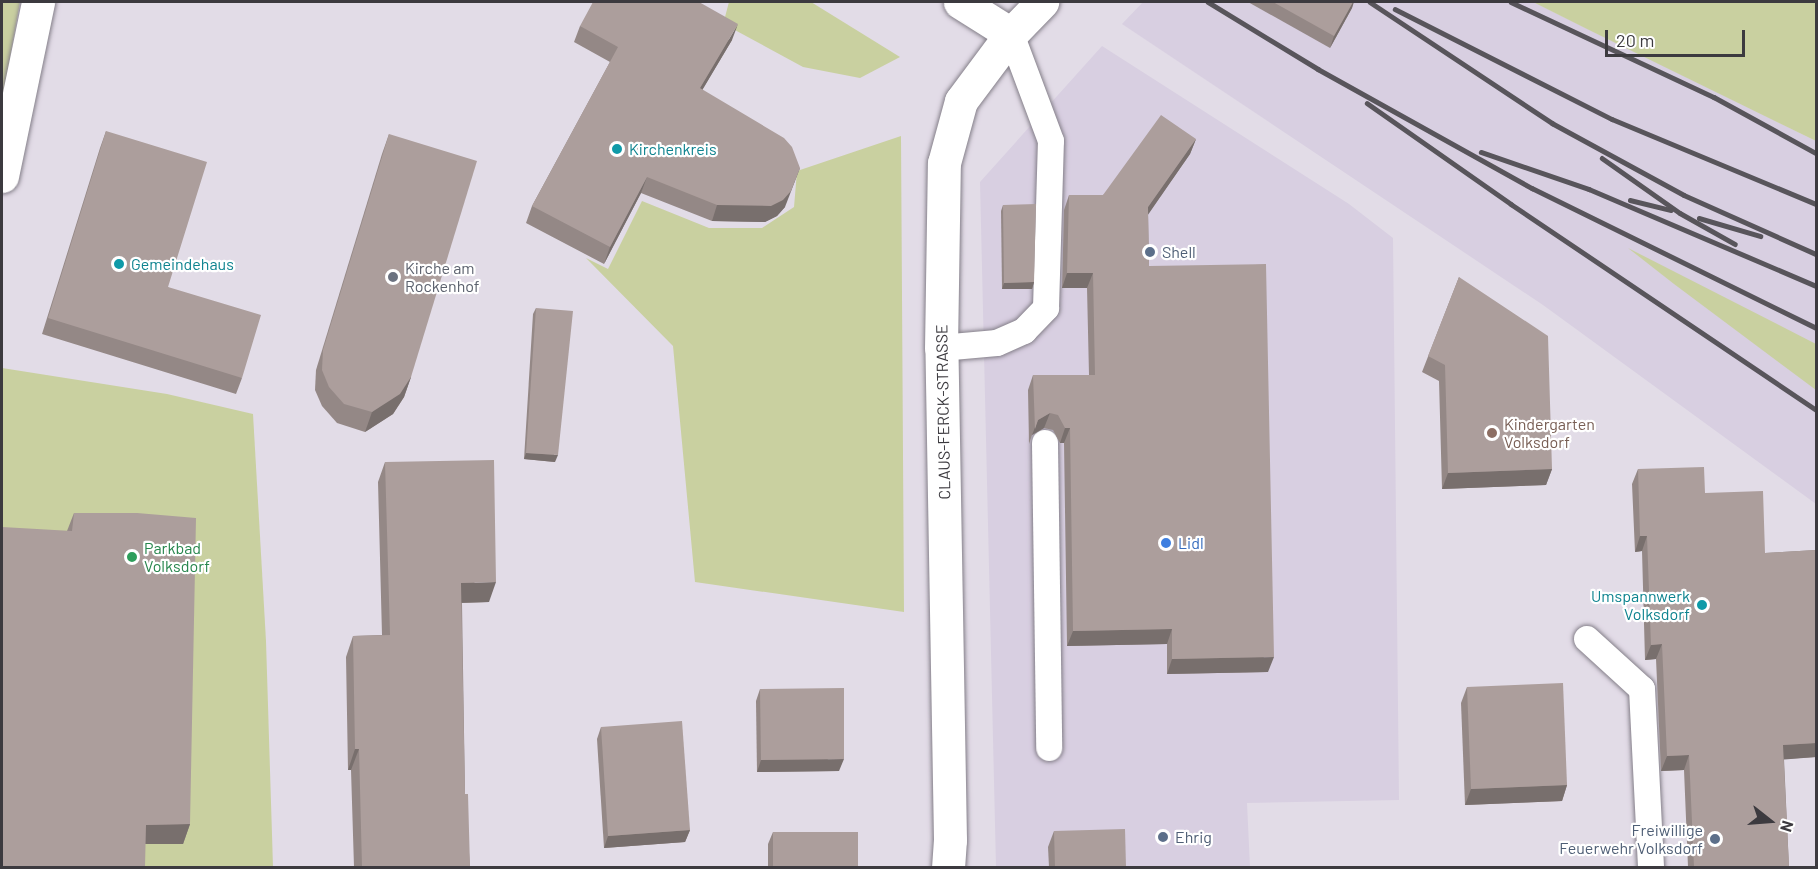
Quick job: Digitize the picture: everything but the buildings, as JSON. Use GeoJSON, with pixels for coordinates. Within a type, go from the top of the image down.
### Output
{"type":"FeatureCollection","features":[{"type":"Feature","properties":{"kind":"street"},"geometry":{"type":"LineString","coordinates":[[2,176],[38,2]]}},
{"type":"Feature","properties":{"kind":"street"},"geometry":{"type":"LineString","coordinates":[[960,2],[1011,34]]}},
{"type":"Feature","properties":{"kind":"street","name":"CLAUS-FERCK-STRASSE"},"geometry":{"type":"LineString","coordinates":[[948,867],[950,828],[941,348],[944,163],[961,101],[1011,34],[1042,2]]}},
{"type":"Feature","properties":{"kind":"lane"},"geometry":{"type":"LineString","coordinates":[[941,348],[997,343],[1024,330],[1046,308],[1051,141],[1011,34]]}},
{"type":"Feature","properties":{"kind":"lane"},"geometry":{"type":"LineString","coordinates":[[1046,443],[1049,748]]}},
{"type":"Feature","properties":{"kind":"lane"},"geometry":{"type":"LineString","coordinates":[[1587,639],[1642,689],[1650,867]]}},
{"type":"Feature","properties":{"kind":"shaded area"},"geometry":{"type":"Polygon","coordinates":[[[1143,2],[1533,2],[1816,141],[1816,504],[1543,305],[1122,24],[1143,2]]]}},
{"type":"Feature","properties":{"kind":"shaded area"},"geometry":{"type":"Polygon","coordinates":[[[1102,46],[1349,204],[1393,238],[1399,800],[1247,803],[1250,867],[996,867],[980,182],[1102,46]]]}},
{"type":"Feature","properties":{"kind":"green space"},"geometry":{"type":"Polygon","coordinates":[[[2,2],[20,2],[2,101],[2,2]]]}},
{"type":"Feature","properties":{"kind":"green space"},"geometry":{"type":"Polygon","coordinates":[[[729,2],[811,2],[900,57],[860,78],[803,67],[733,29],[725,17],[729,2]]]}},
{"type":"Feature","properties":{"kind":"green space"},"geometry":{"type":"Polygon","coordinates":[[[1533,2],[1816,2],[1816,141],[1589,30],[1533,2]]]}},
{"type":"Feature","properties":{"kind":"green space"},"geometry":{"type":"Polygon","coordinates":[[[901,136],[904,612],[695,582],[673,346],[586,258],[608,269],[642,201],[709,228],[762,228],[794,207],[797,171],[901,136]]]}},
{"type":"Feature","properties":{"kind":"green space"},"geometry":{"type":"Polygon","coordinates":[[[1628,248],[1816,344],[1816,390],[1674,284],[1628,248]]]}},
{"type":"Feature","properties":{"kind":"green space","name":"Parkbad Volksdorf"},"geometry":{"type":"Polygon","coordinates":[[[2,368],[167,394],[253,414],[266,641],[273,867],[2,867],[2,368]]]}},
{"type":"Feature","properties":{"kind":"railway"},"geometry":{"type":"LineString","coordinates":[[1208,2],[1318,69],[1532,188],[1816,328]]}},
{"type":"Feature","properties":{"kind":"railway"},"geometry":{"type":"LineString","coordinates":[[1370,2],[1552,123],[1684,195],[1816,254]]}},
{"type":"Feature","properties":{"kind":"railway"},"geometry":{"type":"LineString","coordinates":[[1511,2],[1714,97],[1816,153]]}},
{"type":"Feature","properties":{"kind":"railway"},"geometry":{"type":"LineString","coordinates":[[1395,9],[1612,119],[1816,204]]}},
{"type":"Feature","properties":{"kind":"railway"},"geometry":{"type":"LineString","coordinates":[[1367,103],[1511,204],[1816,410]]}},
{"type":"Feature","properties":{"kind":"railway"},"geometry":{"type":"LineString","coordinates":[[1481,152],[1589,189],[1816,286]]}},
{"type":"Feature","properties":{"kind":"railway"},"geometry":{"type":"LineString","coordinates":[[1602,158],[1680,213],[1735,244]]}},
{"type":"Feature","properties":{"kind":"railway"},"geometry":{"type":"LineString","coordinates":[[1630,200],[1671,210]]}},
{"type":"Feature","properties":{"kind":"railway"},"geometry":{"type":"LineString","coordinates":[[1699,218],[1760,236]]}},
{"type":"Feature","properties":{"kind":"place","name":"Kirchenkreis"},"geometry":{"type":"Point","coordinates":[617,149]}},
{"type":"Feature","properties":{"kind":"place","name":"Shell"},"geometry":{"type":"Point","coordinates":[1150,252]}},
{"type":"Feature","properties":{"kind":"place","name":"Gemeindehaus"},"geometry":{"type":"Point","coordinates":[119,264]}},
{"type":"Feature","properties":{"kind":"place","name":"Kirche am Rockenhof"},"geometry":{"type":"Point","coordinates":[393,277]}},
{"type":"Feature","properties":{"kind":"place","name":"Kindergarten Volksdorf"},"geometry":{"type":"Point","coordinates":[1492,433]}},
{"type":"Feature","properties":{"kind":"place","name":"Lidl"},"geometry":{"type":"Point","coordinates":[1166,543]}},
{"type":"Feature","properties":{"kind":"place","name":"Parkbad Volksdorf"},"geometry":{"type":"Point","coordinates":[132,557]}},
{"type":"Feature","properties":{"kind":"place","name":"Umspannwerk Volksdorf"},"geometry":{"type":"Point","coordinates":[1702,605]}},
{"type":"Feature","properties":{"kind":"place","name":"Ehrig"},"geometry":{"type":"Point","coordinates":[1163,837]}},
{"type":"Feature","properties":{"kind":"place","name":"Freiwillige Feuerwehr Volksdorf"},"geometry":{"type":"Point","coordinates":[1715,839]}}]}
